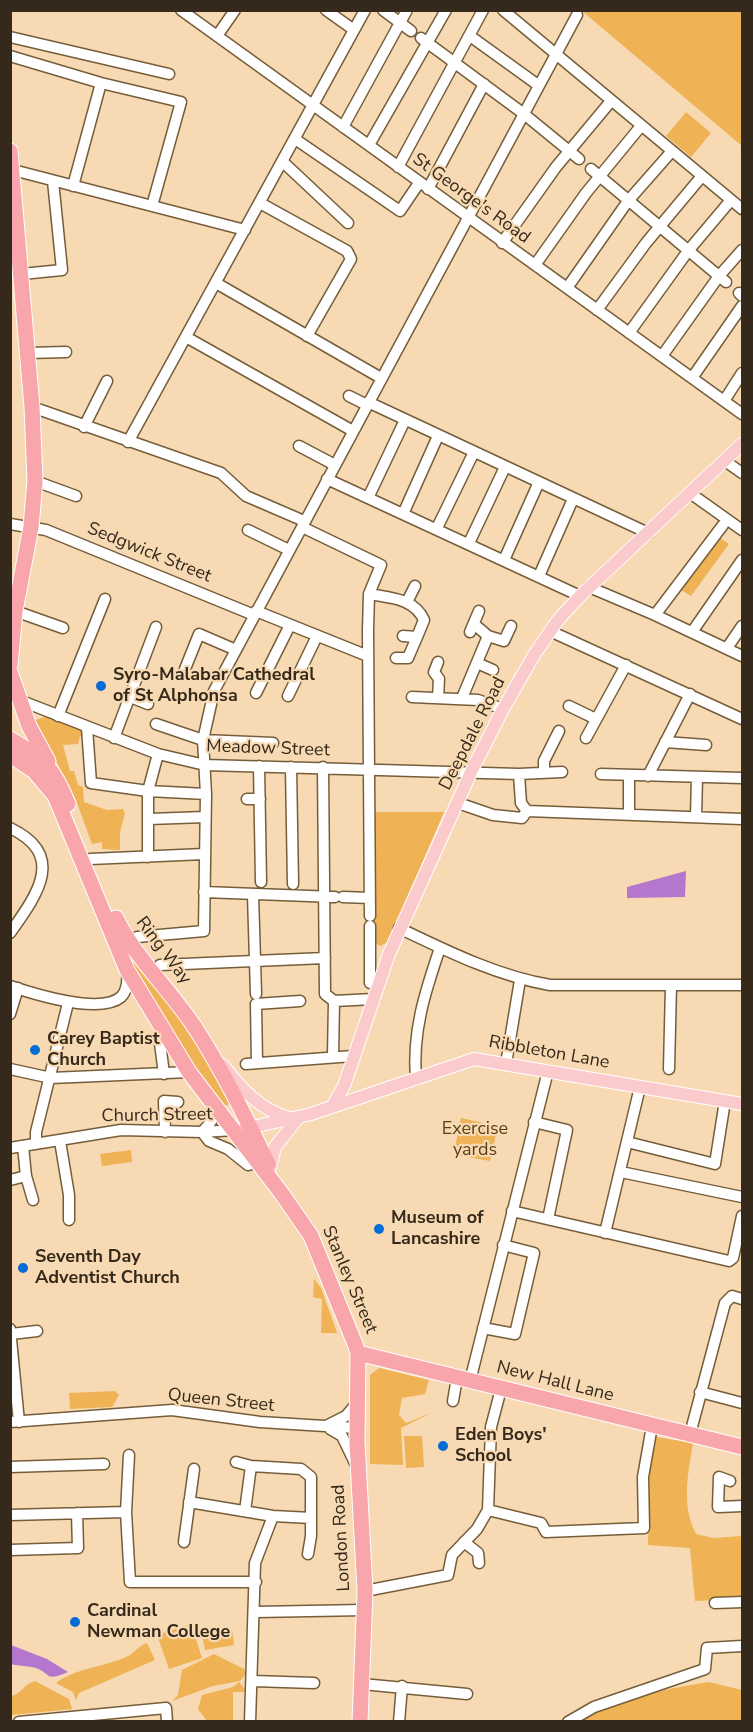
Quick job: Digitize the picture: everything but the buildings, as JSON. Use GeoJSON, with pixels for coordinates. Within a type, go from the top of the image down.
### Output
{"type":"FeatureCollection","features":[{"type":"Feature","properties":{"kind":"highway"},"geometry":{"type":"LineString","coordinates":[[10,151],[28,353],[35,481],[31,527],[16,571],[15,611],[11,634],[14,649],[10,665]]}},
{"type":"Feature","properties":{"kind":"highway"},"geometry":{"type":"LineString","coordinates":[[10,672],[19,700],[31,713],[57,776]]}},
{"type":"Feature","properties":{"kind":"highway","name":"Ring Way"},"geometry":{"type":"LineString","coordinates":[[10,739],[39,758],[57,776],[90,859],[124,935],[163,982],[195,1028],[250,1129]]}},
{"type":"Feature","properties":{"kind":"highway","name":"Ring Way"},"geometry":{"type":"LineString","coordinates":[[10,755],[34,771],[55,796],[128,970],[189,1072],[234,1130]]}},
{"type":"Feature","properties":{"kind":"highway","name":"Stanley Street"},"geometry":{"type":"LineString","coordinates":[[250,1129],[264,1165]]}},
{"type":"Feature","properties":{"kind":"highway","name":"Stanley Street"},"geometry":{"type":"LineString","coordinates":[[234,1130],[264,1165],[311,1236],[358,1353]]}},
{"type":"Feature","properties":{"kind":"highway","name":"New Hall Lane"},"geometry":{"type":"LineString","coordinates":[[358,1353],[742,1447]]}},
{"type":"Feature","properties":{"kind":"highway","name":"London Road"},"geometry":{"type":"LineString","coordinates":[[358,1353],[357,1428],[365,1591],[360,1722]]}},
{"type":"Feature","properties":{"kind":"highway"},"geometry":{"type":"LineString","coordinates":[[358,1377],[371,1364],[382,1360]]}},
{"type":"Feature","properties":{"kind":"main road","name":"Deepdale Road"},"geometry":{"type":"LineString","coordinates":[[333,1105],[344,1086],[399,928],[472,770],[503,709],[550,631],[582,594],[742,444]]}},
{"type":"Feature","properties":{"kind":"main road"},"geometry":{"type":"LineString","coordinates":[[195,1028],[227,1071],[257,1103],[276,1115],[296,1117],[264,1165]]}},
{"type":"Feature","properties":{"kind":"main road","name":"Ribbleton Lane"},"geometry":{"type":"LineString","coordinates":[[234,1130],[250,1129],[296,1117],[474,1059],[742,1104]]}},
{"type":"Feature","properties":{"kind":"main road"},"geometry":{"type":"LineString","coordinates":[[344,1086],[348,1094],[358,1097]]}},
{"type":"Feature","properties":{"kind":"street"},"geometry":{"type":"LineString","coordinates":[[217,36],[235,10]]}},
{"type":"Feature","properties":{"kind":"street"},"geometry":{"type":"LineString","coordinates":[[326,10],[354,30]]}},
{"type":"Feature","properties":{"kind":"street"},"geometry":{"type":"LineString","coordinates":[[128,442],[365,10]]}},
{"type":"Feature","properties":{"kind":"street"},"geometry":{"type":"LineString","coordinates":[[382,10],[524,114],[579,159]]}},
{"type":"Feature","properties":{"kind":"street"},"geometry":{"type":"LineString","coordinates":[[343,127],[407,10]]}},
{"type":"Feature","properties":{"kind":"street"},"geometry":{"type":"LineString","coordinates":[[369,145],[420,37],[446,10]]}},
{"type":"Feature","properties":{"kind":"street"},"geometry":{"type":"LineString","coordinates":[[398,167],[483,10]]}},
{"type":"Feature","properties":{"kind":"street"},"geometry":{"type":"LineString","coordinates":[[503,10],[742,209]]}},
{"type":"Feature","properties":{"kind":"street","name":"St George's Road"},"geometry":{"type":"LineString","coordinates":[[187,12],[468,219],[742,414]]}},
{"type":"Feature","properties":{"kind":"street"},"geometry":{"type":"LineString","coordinates":[[142,939],[204,931],[206,794],[203,740],[214,691],[577,15]]}},
{"type":"Feature","properties":{"kind":"street"},"geometry":{"type":"LineString","coordinates":[[470,36],[538,85]]}},
{"type":"Feature","properties":{"kind":"street"},"geometry":{"type":"LineString","coordinates":[[10,37],[169,74]]}},
{"type":"Feature","properties":{"kind":"street"},"geometry":{"type":"LineString","coordinates":[[10,56],[101,83],[180,102],[152,206]]}},
{"type":"Feature","properties":{"kind":"street"},"geometry":{"type":"LineString","coordinates":[[73,186],[101,83]]}},
{"type":"Feature","properties":{"kind":"street"},"geometry":{"type":"LineString","coordinates":[[295,140],[400,211],[424,186],[484,84]]}},
{"type":"Feature","properties":{"kind":"street"},"geometry":{"type":"LineString","coordinates":[[502,243],[569,151],[611,101]]}},
{"type":"Feature","properties":{"kind":"street"},"geometry":{"type":"LineString","coordinates":[[535,265],[641,126]]}},
{"type":"Feature","properties":{"kind":"street"},"geometry":{"type":"LineString","coordinates":[[567,288],[628,201],[672,151]]}},
{"type":"Feature","properties":{"kind":"street"},"geometry":{"type":"LineString","coordinates":[[283,162],[348,223]]}},
{"type":"Feature","properties":{"kind":"street"},"geometry":{"type":"LineString","coordinates":[[591,169],[723,279]]}},
{"type":"Feature","properties":{"kind":"street"},"geometry":{"type":"LineString","coordinates":[[13,170],[245,230]]}},
{"type":"Feature","properties":{"kind":"street"},"geometry":{"type":"LineString","coordinates":[[597,310],[659,227],[702,176]]}},
{"type":"Feature","properties":{"kind":"street"},"geometry":{"type":"LineString","coordinates":[[22,274],[62,270],[53,181]]}},
{"type":"Feature","properties":{"kind":"street"},"geometry":{"type":"LineString","coordinates":[[629,333],[688,251],[731,200]]}},
{"type":"Feature","properties":{"kind":"street"},"geometry":{"type":"LineString","coordinates":[[260,203],[347,251],[351,259],[307,336]]}},
{"type":"Feature","properties":{"kind":"street"},"geometry":{"type":"LineString","coordinates":[[662,356],[723,279],[742,250]]}},
{"type":"Feature","properties":{"kind":"street"},"geometry":{"type":"LineString","coordinates":[[216,283],[381,378]]}},
{"type":"Feature","properties":{"kind":"street"},"geometry":{"type":"LineString","coordinates":[[692,378],[742,306]]}},
{"type":"Feature","properties":{"kind":"street"},"geometry":{"type":"LineString","coordinates":[[186,338],[353,431]]}},
{"type":"Feature","properties":{"kind":"street"},"geometry":{"type":"LineString","coordinates":[[28,353],[66,352]]}},
{"type":"Feature","properties":{"kind":"street"},"geometry":{"type":"LineString","coordinates":[[724,401],[742,374]]}},
{"type":"Feature","properties":{"kind":"street"},"geometry":{"type":"LineString","coordinates":[[84,427],[107,381]]}},
{"type":"Feature","properties":{"kind":"street"},"geometry":{"type":"LineString","coordinates":[[349,396],[648,532]]}},
{"type":"Feature","properties":{"kind":"street"},"geometry":{"type":"LineString","coordinates":[[32,407],[221,474],[246,496],[381,565],[369,594],[370,983]]}},
{"type":"Feature","properties":{"kind":"street"},"geometry":{"type":"LineString","coordinates":[[368,498],[405,420]]}},
{"type":"Feature","properties":{"kind":"street"},"geometry":{"type":"LineString","coordinates":[[403,514],[438,436]]}},
{"type":"Feature","properties":{"kind":"street"},"geometry":{"type":"LineString","coordinates":[[298,446],[335,465]]}},
{"type":"Feature","properties":{"kind":"street"},"geometry":{"type":"LineString","coordinates":[[437,528],[474,452]]}},
{"type":"Feature","properties":{"kind":"street"},"geometry":{"type":"LineString","coordinates":[[725,460],[742,473]]}},
{"type":"Feature","properties":{"kind":"street"},"geometry":{"type":"LineString","coordinates":[[469,543],[505,467]]}},
{"type":"Feature","properties":{"kind":"street"},"geometry":{"type":"LineString","coordinates":[[35,481],[76,496]]}},
{"type":"Feature","properties":{"kind":"street"},"geometry":{"type":"LineString","coordinates":[[326,482],[437,528],[582,594],[655,615],[742,656]]}},
{"type":"Feature","properties":{"kind":"street"},"geometry":{"type":"LineString","coordinates":[[504,560],[538,482]]}},
{"type":"Feature","properties":{"kind":"street"},"geometry":{"type":"LineString","coordinates":[[690,493],[742,530]]}},
{"type":"Feature","properties":{"kind":"street"},"geometry":{"type":"LineString","coordinates":[[539,576],[573,499]]}},
{"type":"Feature","properties":{"kind":"street","name":"Sedgwick Street"},"geometry":{"type":"LineString","coordinates":[[10,524],[31,527],[68,539],[368,656]]}},
{"type":"Feature","properties":{"kind":"street"},"geometry":{"type":"LineString","coordinates":[[655,615],[723,525]]}},
{"type":"Feature","properties":{"kind":"street"},"geometry":{"type":"LineString","coordinates":[[248,530],[289,550]]}},
{"type":"Feature","properties":{"kind":"street"},"geometry":{"type":"LineString","coordinates":[[692,632],[742,560]]}},
{"type":"Feature","properties":{"kind":"street"},"geometry":{"type":"LineString","coordinates":[[406,602],[415,586]]}},
{"type":"Feature","properties":{"kind":"street"},"geometry":{"type":"LineString","coordinates":[[369,594],[406,602],[419,609],[424,620],[408,658],[396,658]]}},
{"type":"Feature","properties":{"kind":"street"},"geometry":{"type":"LineString","coordinates":[[58,716],[105,599]]}},
{"type":"Feature","properties":{"kind":"street"},"geometry":{"type":"LineString","coordinates":[[15,611],[63,628]]}},
{"type":"Feature","properties":{"kind":"street"},"geometry":{"type":"LineString","coordinates":[[479,611],[472,628],[488,636],[504,641],[511,626]]}},
{"type":"Feature","properties":{"kind":"street"},"geometry":{"type":"LineString","coordinates":[[256,693],[290,625]]}},
{"type":"Feature","properties":{"kind":"street"},"geometry":{"type":"LineString","coordinates":[[727,648],[742,626]]}},
{"type":"Feature","properties":{"kind":"street"},"geometry":{"type":"LineString","coordinates":[[114,738],[156,627]]}},
{"type":"Feature","properties":{"kind":"street"},"geometry":{"type":"LineString","coordinates":[[550,631],[742,719]]}},
{"type":"Feature","properties":{"kind":"street"},"geometry":{"type":"LineString","coordinates":[[185,669],[199,634],[236,650]]}},
{"type":"Feature","properties":{"kind":"street"},"geometry":{"type":"LineString","coordinates":[[288,696],[317,636]]}},
{"type":"Feature","properties":{"kind":"street"},"geometry":{"type":"LineString","coordinates":[[403,636],[417,637]]}},
{"type":"Feature","properties":{"kind":"street"},"geometry":{"type":"LineString","coordinates":[[462,698],[488,636]]}},
{"type":"Feature","properties":{"kind":"street"},"geometry":{"type":"LineString","coordinates":[[438,662],[434,672],[440,680],[441,698]]}},
{"type":"Feature","properties":{"kind":"street"},"geometry":{"type":"LineString","coordinates":[[477,663],[494,670]]}},
{"type":"Feature","properties":{"kind":"street"},"geometry":{"type":"LineString","coordinates":[[586,738],[626,665]]}},
{"type":"Feature","properties":{"kind":"street"},"geometry":{"type":"LineString","coordinates":[[648,776],[690,694]]}},
{"type":"Feature","properties":{"kind":"street"},"geometry":{"type":"LineString","coordinates":[[128,696],[147,704]]}},
{"type":"Feature","properties":{"kind":"street"},"geometry":{"type":"LineString","coordinates":[[412,697],[478,699],[503,709]]}},
{"type":"Feature","properties":{"kind":"street"},"geometry":{"type":"LineString","coordinates":[[569,706],[596,719]]}},
{"type":"Feature","properties":{"kind":"street","name":"Meadow Street"},"geometry":{"type":"LineString","coordinates":[[31,713],[58,716],[158,754],[205,765],[472,770],[519,774],[562,772]]}},
{"type":"Feature","properties":{"kind":"street"},"geometry":{"type":"LineString","coordinates":[[156,724],[203,740],[273,742]]}},
{"type":"Feature","properties":{"kind":"street"},"geometry":{"type":"LineString","coordinates":[[87,728],[92,783],[148,791],[206,794]]}},
{"type":"Feature","properties":{"kind":"street"},"geometry":{"type":"LineString","coordinates":[[544,773],[544,761],[558,731]]}},
{"type":"Feature","properties":{"kind":"street"},"geometry":{"type":"LineString","coordinates":[[665,742],[706,745]]}},
{"type":"Feature","properties":{"kind":"street"},"geometry":{"type":"LineString","coordinates":[[148,857],[148,791],[158,754]]}},
{"type":"Feature","properties":{"kind":"street"},"geometry":{"type":"LineString","coordinates":[[259,766],[261,882]]}},
{"type":"Feature","properties":{"kind":"street"},"geometry":{"type":"LineString","coordinates":[[291,767],[293,884]]}},
{"type":"Feature","properties":{"kind":"street"},"geometry":{"type":"LineString","coordinates":[[324,767],[335,897],[325,958],[326,994],[334,1001],[374,999]]}},
{"type":"Feature","properties":{"kind":"street"},"geometry":{"type":"LineString","coordinates":[[519,774],[521,803],[527,811]]}},
{"type":"Feature","properties":{"kind":"street"},"geometry":{"type":"LineString","coordinates":[[601,774],[742,778]]}},
{"type":"Feature","properties":{"kind":"street"},"geometry":{"type":"LineString","coordinates":[[629,775],[629,815]]}},
{"type":"Feature","properties":{"kind":"street"},"geometry":{"type":"LineString","coordinates":[[696,817],[697,777]]}},
{"type":"Feature","properties":{"kind":"street"},"geometry":{"type":"LineString","coordinates":[[247,799],[260,799]]}},
{"type":"Feature","properties":{"kind":"street"},"geometry":{"type":"LineString","coordinates":[[458,803],[493,815],[522,818],[527,811]]}},
{"type":"Feature","properties":{"kind":"street"},"geometry":{"type":"LineString","coordinates":[[527,811],[742,819]]}},
{"type":"Feature","properties":{"kind":"street"},"geometry":{"type":"LineString","coordinates":[[149,819],[205,817]]}},
{"type":"Feature","properties":{"kind":"street"},"geometry":{"type":"LineString","coordinates":[[10,828],[35,844],[44,864],[39,884],[10,933]]}},
{"type":"Feature","properties":{"kind":"street"},"geometry":{"type":"LineString","coordinates":[[90,859],[204,854]]}},
{"type":"Feature","properties":{"kind":"street"},"geometry":{"type":"LineString","coordinates":[[204,892],[253,896],[370,898]]}},
{"type":"Feature","properties":{"kind":"street"},"geometry":{"type":"LineString","coordinates":[[253,896],[256,999],[251,1063],[353,1056]]}},
{"type":"Feature","properties":{"kind":"street"},"geometry":{"type":"LineString","coordinates":[[399,928],[440,948],[520,980],[550,985],[742,985]]}},
{"type":"Feature","properties":{"kind":"street"},"geometry":{"type":"LineString","coordinates":[[416,1079],[413,1050],[421,1003],[440,948]]}},
{"type":"Feature","properties":{"kind":"street"},"geometry":{"type":"LineString","coordinates":[[370,949],[389,954]]}},
{"type":"Feature","properties":{"kind":"street"},"geometry":{"type":"LineString","coordinates":[[160,965],[325,958]]}},
{"type":"Feature","properties":{"kind":"street"},"geometry":{"type":"LineString","coordinates":[[10,1014],[14,987],[68,1003],[102,1002],[119,998],[128,984],[128,970]]}},
{"type":"Feature","properties":{"kind":"street"},"geometry":{"type":"LineString","coordinates":[[506,1064],[520,980]]}},
{"type":"Feature","properties":{"kind":"street"},"geometry":{"type":"LineString","coordinates":[[669,1069],[671,986]]}},
{"type":"Feature","properties":{"kind":"street"},"geometry":{"type":"LineString","coordinates":[[256,999],[300,1001]]}},
{"type":"Feature","properties":{"kind":"street"},"geometry":{"type":"LineString","coordinates":[[333,1056],[334,1001]]}},
{"type":"Feature","properties":{"kind":"street"},"geometry":{"type":"LineString","coordinates":[[36,1144],[36,1132],[68,1003]]}},
{"type":"Feature","properties":{"kind":"street"},"geometry":{"type":"LineString","coordinates":[[160,1043],[164,1074]]}},
{"type":"Feature","properties":{"kind":"street"},"geometry":{"type":"LineString","coordinates":[[10,1069],[51,1078],[189,1072]]}},
{"type":"Feature","properties":{"kind":"street"},"geometry":{"type":"LineString","coordinates":[[453,1401],[483,1328],[548,1071]]}},
{"type":"Feature","properties":{"kind":"street"},"geometry":{"type":"LineString","coordinates":[[605,1233],[640,1087]]}},
{"type":"Feature","properties":{"kind":"street"},"geometry":{"type":"LineString","coordinates":[[211,1100],[215,1112],[213,1120],[202,1132],[209,1141],[228,1149],[248,1165],[264,1165]]}},
{"type":"Feature","properties":{"kind":"street"},"geometry":{"type":"LineString","coordinates":[[165,1132],[164,1101],[178,1102]]}},
{"type":"Feature","properties":{"kind":"street"},"geometry":{"type":"LineString","coordinates":[[627,1142],[715,1164],[725,1101]]}},
{"type":"Feature","properties":{"kind":"street"},"geometry":{"type":"LineString","coordinates":[[534,1122],[567,1130],[548,1219]]}},
{"type":"Feature","properties":{"kind":"street","name":"Church Street"},"geometry":{"type":"LineString","coordinates":[[10,1148],[121,1130],[202,1132],[234,1130]]}},
{"type":"Feature","properties":{"kind":"street"},"geometry":{"type":"LineString","coordinates":[[60,1141],[69,1195],[69,1220]]}},
{"type":"Feature","properties":{"kind":"street"},"geometry":{"type":"LineString","coordinates":[[23,1146],[26,1176],[33,1200]]}},
{"type":"Feature","properties":{"kind":"street"},"geometry":{"type":"LineString","coordinates":[[621,1172],[742,1197]]}},
{"type":"Feature","properties":{"kind":"street"},"geometry":{"type":"LineString","coordinates":[[10,1180],[26,1176]]}},
{"type":"Feature","properties":{"kind":"street"},"geometry":{"type":"LineString","coordinates":[[512,1211],[729,1261],[734,1257],[742,1216]]}},
{"type":"Feature","properties":{"kind":"street"},"geometry":{"type":"LineString","coordinates":[[483,1328],[515,1334],[534,1253],[503,1245]]}},
{"type":"Feature","properties":{"kind":"street"},"geometry":{"type":"LineString","coordinates":[[690,1434],[700,1392],[715,1348],[725,1303],[739,1297]]}},
{"type":"Feature","properties":{"kind":"street"},"geometry":{"type":"LineString","coordinates":[[10,1329],[15,1422]]}},
{"type":"Feature","properties":{"kind":"street"},"geometry":{"type":"LineString","coordinates":[[11,1334],[37,1331]]}},
{"type":"Feature","properties":{"kind":"street"},"geometry":{"type":"LineString","coordinates":[[365,1591],[446,1578],[450,1572],[452,1555],[486,1519],[491,1427],[501,1389]]}},
{"type":"Feature","properties":{"kind":"street"},"geometry":{"type":"LineString","coordinates":[[700,1392],[742,1403]]}},
{"type":"Feature","properties":{"kind":"street"},"geometry":{"type":"LineString","coordinates":[[323,1427],[346,1416],[357,1403]]}},
{"type":"Feature","properties":{"kind":"street","name":"Queen Street"},"geometry":{"type":"LineString","coordinates":[[15,1422],[172,1410],[240,1420],[357,1428]]}},
{"type":"Feature","properties":{"kind":"street"},"geometry":{"type":"LineString","coordinates":[[488,1510],[541,1523],[546,1532],[644,1528],[642,1477],[652,1426]]}},
{"type":"Feature","properties":{"kind":"street"},"geometry":{"type":"LineString","coordinates":[[323,1427],[342,1436],[359,1472]]}},
{"type":"Feature","properties":{"kind":"street"},"geometry":{"type":"LineString","coordinates":[[129,1455],[126,1512],[130,1582],[256,1582]]}},
{"type":"Feature","properties":{"kind":"street"},"geometry":{"type":"LineString","coordinates":[[236,1462],[251,1466],[301,1469],[311,1477],[308,1554]]}},
{"type":"Feature","properties":{"kind":"street"},"geometry":{"type":"LineString","coordinates":[[10,1467],[104,1464]]}},
{"type":"Feature","properties":{"kind":"street"},"geometry":{"type":"LineString","coordinates":[[245,1511],[251,1466]]}},
{"type":"Feature","properties":{"kind":"street"},"geometry":{"type":"LineString","coordinates":[[184,1542],[194,1469]]}},
{"type":"Feature","properties":{"kind":"street"},"geometry":{"type":"LineString","coordinates":[[708,1475],[724,1479],[718,1507],[742,1506]]}},
{"type":"Feature","properties":{"kind":"street"},"geometry":{"type":"LineString","coordinates":[[189,1502],[273,1516],[311,1518]]}},
{"type":"Feature","properties":{"kind":"street"},"geometry":{"type":"LineString","coordinates":[[10,1515],[126,1512]]}},
{"type":"Feature","properties":{"kind":"street"},"geometry":{"type":"LineString","coordinates":[[10,1550],[78,1548],[77,1513]]}},
{"type":"Feature","properties":{"kind":"street"},"geometry":{"type":"LineString","coordinates":[[250,1722],[255,1563],[273,1516]]}},
{"type":"Feature","properties":{"kind":"street"},"geometry":{"type":"LineString","coordinates":[[464,1542],[478,1553],[479,1563]]}},
{"type":"Feature","properties":{"kind":"street"},"geometry":{"type":"LineString","coordinates":[[716,1604],[742,1602]]}},
{"type":"Feature","properties":{"kind":"street"},"geometry":{"type":"LineString","coordinates":[[255,1612],[364,1610]]}},
{"type":"Feature","properties":{"kind":"street"},"geometry":{"type":"LineString","coordinates":[[568,1722],[594,1707],[705,1669],[707,1648],[742,1646]]}},
{"type":"Feature","properties":{"kind":"street"},"geometry":{"type":"LineString","coordinates":[[253,1681],[314,1683]]}},
{"type":"Feature","properties":{"kind":"street"},"geometry":{"type":"LineString","coordinates":[[362,1684],[402,1686],[467,1694]]}},
{"type":"Feature","properties":{"kind":"street"},"geometry":{"type":"LineString","coordinates":[[399,1722],[402,1686]]}},
{"type":"Feature","properties":{"kind":"street"},"geometry":{"type":"LineString","coordinates":[[19,1722],[104,1718],[166,1708],[167,1722]]}},
{"type":"Feature","properties":{"kind":"green space"},"geometry":{"type":"Polygon","coordinates":[[[582,11],[742,11],[742,146],[582,11]]]}},
{"type":"Feature","properties":{"kind":"green space"},"geometry":{"type":"Polygon","coordinates":[[[686,112],[711,133],[691,157],[666,136],[686,112]]]}},
{"type":"Feature","properties":{"kind":"green space"},"geometry":{"type":"Polygon","coordinates":[[[719,537],[729,544],[691,596],[681,590],[719,537]]]}},
{"type":"Feature","properties":{"kind":"green space"},"geometry":{"type":"Polygon","coordinates":[[[48,716],[83,730],[85,737],[80,736],[78,744],[63,745],[70,771],[74,771],[78,785],[83,787],[84,802],[107,810],[123,809],[125,813],[120,832],[120,850],[102,849],[102,842],[92,844],[76,800],[35,720],[48,716]]]}},
{"type":"Feature","properties":{"kind":"green space"},"geometry":{"type":"Polygon","coordinates":[[[371,812],[444,812],[388,942],[380,946],[374,942],[371,812]]]}},
{"type":"Feature","properties":{"kind":"green space"},"geometry":{"type":"Polygon","coordinates":[[[128,949],[172,1003],[208,1063],[229,1104],[223,1107],[154,1011],[125,952],[128,949]]]}},
{"type":"Feature","properties":{"kind":"green space","name":"Exercise yards"},"geometry":{"type":"Polygon","coordinates":[[[461,1118],[498,1126],[490,1161],[456,1155],[454,1152],[461,1118]]]}},
{"type":"Feature","properties":{"kind":"green space"},"geometry":{"type":"Polygon","coordinates":[[[131,1150],[132,1162],[102,1166],[100,1154],[131,1150]]]}},
{"type":"Feature","properties":{"kind":"green space"},"geometry":{"type":"Polygon","coordinates":[[[314,1279],[321,1288],[337,1333],[321,1333],[322,1299],[313,1297],[314,1279]]]}},
{"type":"Feature","properties":{"kind":"green space"},"geometry":{"type":"Polygon","coordinates":[[[379,1368],[429,1380],[425,1394],[402,1398],[399,1415],[406,1423],[431,1413],[401,1428],[403,1465],[370,1464],[370,1375],[379,1368]]]}},
{"type":"Feature","properties":{"kind":"green space"},"geometry":{"type":"Polygon","coordinates":[[[115,1391],[119,1395],[112,1407],[70,1409],[69,1393],[115,1391]]]}},
{"type":"Feature","properties":{"kind":"green space"},"geometry":{"type":"Polygon","coordinates":[[[404,1436],[422,1436],[424,1467],[406,1468],[404,1436]]]}},
{"type":"Feature","properties":{"kind":"green space"},"geometry":{"type":"Polygon","coordinates":[[[656,1437],[693,1443],[687,1489],[691,1523],[696,1534],[713,1538],[742,1536],[742,1599],[695,1601],[690,1548],[648,1545],[650,1459],[656,1437]]]}},
{"type":"Feature","properties":{"kind":"green space"},"geometry":{"type":"Polygon","coordinates":[[[191,1624],[202,1658],[169,1669],[157,1635],[191,1624]]]}},
{"type":"Feature","properties":{"kind":"green space"},"geometry":{"type":"Polygon","coordinates":[[[232,1630],[234,1645],[205,1650],[202,1635],[232,1630]]]}},
{"type":"Feature","properties":{"kind":"green space"},"geometry":{"type":"Polygon","coordinates":[[[147,1643],[155,1660],[79,1693],[76,1700],[73,1692],[56,1683],[72,1674],[128,1656],[147,1643]]]}},
{"type":"Feature","properties":{"kind":"green space"},"geometry":{"type":"Polygon","coordinates":[[[214,1654],[248,1671],[240,1681],[213,1686],[172,1701],[178,1695],[182,1670],[214,1654]]]}},
{"type":"Feature","properties":{"kind":"green space"},"geometry":{"type":"Polygon","coordinates":[[[35,1681],[69,1699],[72,1709],[11,1715],[11,1696],[35,1681]]]}},
{"type":"Feature","properties":{"kind":"green space"},"geometry":{"type":"Polygon","coordinates":[[[239,1682],[247,1692],[233,1692],[233,1721],[207,1721],[198,1709],[202,1695],[233,1687],[239,1682]]]}},
{"type":"Feature","properties":{"kind":"green space"},"geometry":{"type":"Polygon","coordinates":[[[709,1682],[742,1690],[742,1721],[579,1722],[626,1701],[659,1691],[709,1682]]]}},
{"type":"Feature","properties":{"kind":"shaded area"},"geometry":{"type":"Polygon","coordinates":[[[686,871],[685,897],[627,898],[627,887],[686,871]]]}},
{"type":"Feature","properties":{"kind":"shaded area"},"geometry":{"type":"Polygon","coordinates":[[[11,1645],[47,1659],[68,1672],[52,1677],[36,1668],[11,1664],[11,1645]]]}},
{"type":"Feature","properties":{"kind":"place","name":"Syro-Malabar Cathedral of St Alphonsa"},"geometry":{"type":"Point","coordinates":[101,686]}},
{"type":"Feature","properties":{"kind":"place","name":"Carey Baptist Church"},"geometry":{"type":"Point","coordinates":[35,1050]}},
{"type":"Feature","properties":{"kind":"place","name":"Museum of Lancashire"},"geometry":{"type":"Point","coordinates":[379,1229]}},
{"type":"Feature","properties":{"kind":"place","name":"Seventh Day Adventist Church"},"geometry":{"type":"Point","coordinates":[23,1268]}},
{"type":"Feature","properties":{"kind":"place","name":"Eden Boys' School"},"geometry":{"type":"Point","coordinates":[443,1446]}},
{"type":"Feature","properties":{"kind":"place","name":"Cardinal Newman College"},"geometry":{"type":"Point","coordinates":[75,1622]}}]}
